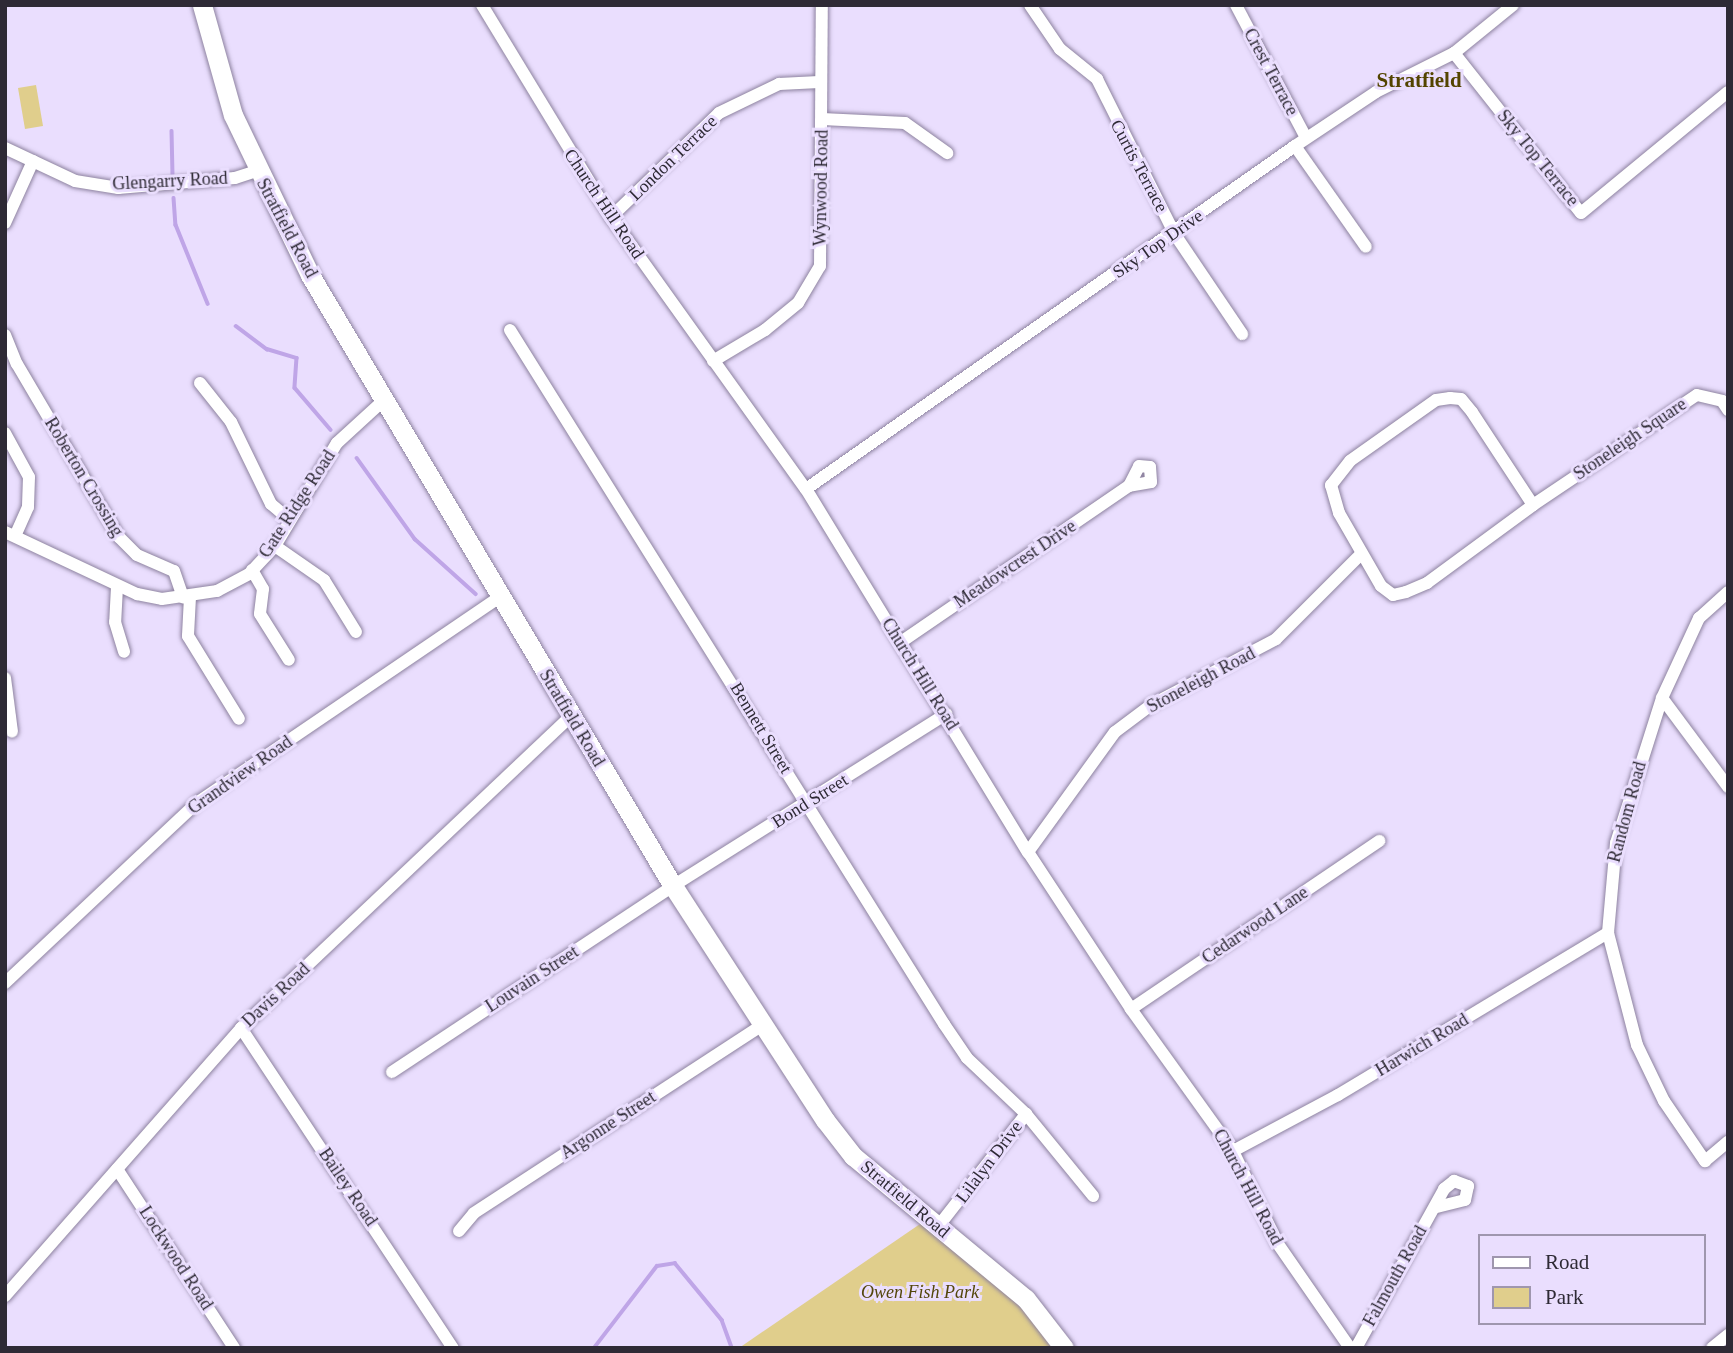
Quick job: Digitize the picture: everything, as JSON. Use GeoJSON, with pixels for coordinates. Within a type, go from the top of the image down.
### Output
{"type":"FeatureCollection","features":[{"type":"Feature","properties":{"kind":"main road","name":"Stratfield Road"},"geometry":{"type":"LineString","coordinates":[[202,5],[233,115],[257,171],[310,275],[386,399],[570,717],[762,1025],[853,1156],[1026,1299],[1064,1348]]}},
{"type":"Feature","properties":{"kind":"street","name":"Church Hill Road"},"geometry":{"type":"LineString","coordinates":[[482,5],[611,217],[806,489],[1028,852],[1131,1009],[1233,1151],[1278,1244],[1350,1348]]}},
{"type":"Feature","properties":{"kind":"street","name":"Wynwood Road"},"geometry":{"type":"LineString","coordinates":[[713,361],[765,330],[798,303],[820,266],[822,119],[819,82],[822,5]]}},
{"type":"Feature","properties":{"kind":"street","name":"Curtis Terrace"},"geometry":{"type":"LineString","coordinates":[[1030,5],[1060,48],[1097,79],[1174,233],[1242,334]]}},
{"type":"Feature","properties":{"kind":"street","name":"Crest Terrace"},"geometry":{"type":"LineString","coordinates":[[1236,5],[1307,138]]}},
{"type":"Feature","properties":{"kind":"street","name":"Sky Top Drive"},"geometry":{"type":"LineString","coordinates":[[806,489],[1295,146],[1376,92],[1454,54],[1513,5]]}},
{"type":"Feature","properties":{"kind":"street","name":"Sky Top Terrace"},"geometry":{"type":"LineString","coordinates":[[1454,54],[1581,213],[1728,92]]}},
{"type":"Feature","properties":{"kind":"street","name":"London Terrace"},"geometry":{"type":"LineString","coordinates":[[611,217],[719,113],[779,84],[819,82]]}},
{"type":"Feature","properties":{"kind":"street"},"geometry":{"type":"LineString","coordinates":[[822,119],[905,123],[947,153]]}},
{"type":"Feature","properties":{"kind":"street"},"geometry":{"type":"LineString","coordinates":[[1295,146],[1366,247]]}},
{"type":"Feature","properties":{"kind":"street","name":"Glengarry Road"},"geometry":{"type":"LineString","coordinates":[[5,148],[75,181],[118,188],[235,178],[257,171]]}},
{"type":"Feature","properties":{"kind":"street"},"geometry":{"type":"LineString","coordinates":[[5,223],[33,161]]}},
{"type":"Feature","properties":{"kind":"street","name":"Bennett Street"},"geometry":{"type":"LineString","coordinates":[[510,330],[967,1058],[1026,1114]]}},
{"type":"Feature","properties":{"kind":"street","name":"Roberton Crossing"},"geometry":{"type":"LineString","coordinates":[[5,335],[119,537],[137,555],[174,571],[187,597]]}},
{"type":"Feature","properties":{"kind":"street"},"geometry":{"type":"LineString","coordinates":[[200,383],[231,422],[271,504],[289,519]]}},
{"type":"Feature","properties":{"kind":"street","name":"Stoneleigh Square"},"geometry":{"type":"LineString","coordinates":[[1532,505],[1461,399],[1436,400],[1350,461],[1331,485],[1332,500],[1381,586],[1393,594],[1406,592],[1427,583],[1532,505],[1697,395],[1722,401],[1728,410]]}},
{"type":"Feature","properties":{"kind":"street","name":"Gate Ridge Road"},"geometry":{"type":"LineString","coordinates":[[11,533],[117,587],[162,599],[217,590],[252,570],[275,546],[337,443],[386,399]]}},
{"type":"Feature","properties":{"kind":"street"},"geometry":{"type":"LineString","coordinates":[[5,433],[29,477],[28,506],[11,533]]}},
{"type":"Feature","properties":{"kind":"street","name":"Meadowcrest Drive"},"geometry":{"type":"LineString","coordinates":[[901,642],[1129,486]]}},
{"type":"Feature","properties":{"kind":"street"},"geometry":{"type":"LineString","coordinates":[[275,546],[324,580],[356,632]]}},
{"type":"Feature","properties":{"kind":"street","name":"Stoneleigh Road"},"geometry":{"type":"LineString","coordinates":[[1028,852],[1115,732],[1151,705],[1276,639],[1361,554]]}},
{"type":"Feature","properties":{"kind":"street"},"geometry":{"type":"LineString","coordinates":[[252,570],[263,589],[260,614],[289,660]]}},
{"type":"Feature","properties":{"kind":"street"},"geometry":{"type":"LineString","coordinates":[[117,587],[115,622],[124,652]]}},
{"type":"Feature","properties":{"kind":"street","name":"Random Road"},"geometry":{"type":"LineString","coordinates":[[1728,592],[1699,618],[1662,698],[1616,843],[1608,933],[1637,1045],[1664,1101],[1705,1161],[1728,1142]]}},
{"type":"Feature","properties":{"kind":"street"},"geometry":{"type":"LineString","coordinates":[[187,597],[188,636],[239,719]]}},
{"type":"Feature","properties":{"kind":"street","name":"Grandview Road"},"geometry":{"type":"LineString","coordinates":[[5,983],[198,802],[500,597]]}},
{"type":"Feature","properties":{"kind":"street"},"geometry":{"type":"LineString","coordinates":[[5,678],[12,733]]}},
{"type":"Feature","properties":{"kind":"street"},"geometry":{"type":"LineString","coordinates":[[1662,698],[1728,787]]}},
{"type":"Feature","properties":{"kind":"street","name":"Bond Street"},"geometry":{"type":"LineString","coordinates":[[673,886],[946,714]]}},
{"type":"Feature","properties":{"kind":"street","name":"Davis Road"},"geometry":{"type":"LineString","coordinates":[[5,1296],[241,1028],[570,717]]}},
{"type":"Feature","properties":{"kind":"street","name":"Cedarwood Lane"},"geometry":{"type":"LineString","coordinates":[[1131,1009],[1379,841]]}},
{"type":"Feature","properties":{"kind":"street","name":"Louvain Street"},"geometry":{"type":"LineString","coordinates":[[392,1072],[673,886]]}},
{"type":"Feature","properties":{"kind":"street","name":"Harwich Road"},"geometry":{"type":"LineString","coordinates":[[1233,1151],[1338,1095],[1608,933]]}},
{"type":"Feature","properties":{"kind":"street","name":"Argonne Street"},"geometry":{"type":"LineString","coordinates":[[459,1231],[474,1213],[762,1025]]}},
{"type":"Feature","properties":{"kind":"street","name":"Bailey Road"},"geometry":{"type":"LineString","coordinates":[[241,1028],[453,1348]]}},
{"type":"Feature","properties":{"kind":"street","name":"Lilalyn Drive"},"geometry":{"type":"LineString","coordinates":[[937,1227],[1026,1114],[1093,1196]]}},
{"type":"Feature","properties":{"kind":"street","name":"Lockwood Road"},"geometry":{"type":"LineString","coordinates":[[117,1169],[234,1348]]}},
{"type":"Feature","properties":{"kind":"street","name":"Falmouth Road"},"geometry":{"type":"LineString","coordinates":[[1356,1348],[1412,1242],[1437,1207]]}},
{"type":"Feature","properties":{"kind":"street"},"geometry":{"type":"LineString","coordinates":[[1712,1348],[1728,1335]]}},
{"type":"Feature","properties":{"kind":"green space"},"geometry":{"type":"Polygon","coordinates":[[[36,85],[43,126],[25,129],[18,88],[36,85]]]}},
{"type":"Feature","properties":{"kind":"green space","name":"Owen Fish Park"},"geometry":{"type":"Polygon","coordinates":[[[920,1224],[1025,1308],[1055,1348],[739,1348],[920,1224]]]}},
{"type":"Feature","properties":{"kind":"waterway"},"geometry":{"type":"LineString","coordinates":[[172,131],[173,174]]}},
{"type":"Feature","properties":{"kind":"waterway"},"geometry":{"type":"LineString","coordinates":[[174,198],[176,225],[208,304]]}},
{"type":"Feature","properties":{"kind":"waterway"},"geometry":{"type":"LineString","coordinates":[[236,326],[267,349],[297,358],[295,388],[331,430]]}},
{"type":"Feature","properties":{"kind":"waterway"},"geometry":{"type":"LineString","coordinates":[[357,458],[415,539],[476,594]]}},
{"type":"Feature","properties":{"kind":"waterway"},"geometry":{"type":"LineString","coordinates":[[594,1348],[657,1266],[675,1263],[722,1320],[732,1348]]}},
{"type":"Feature","properties":{"kind":"district","name":"Stratfield"},"geometry":{"type":"Point","coordinates":[1419,80]}}]}
